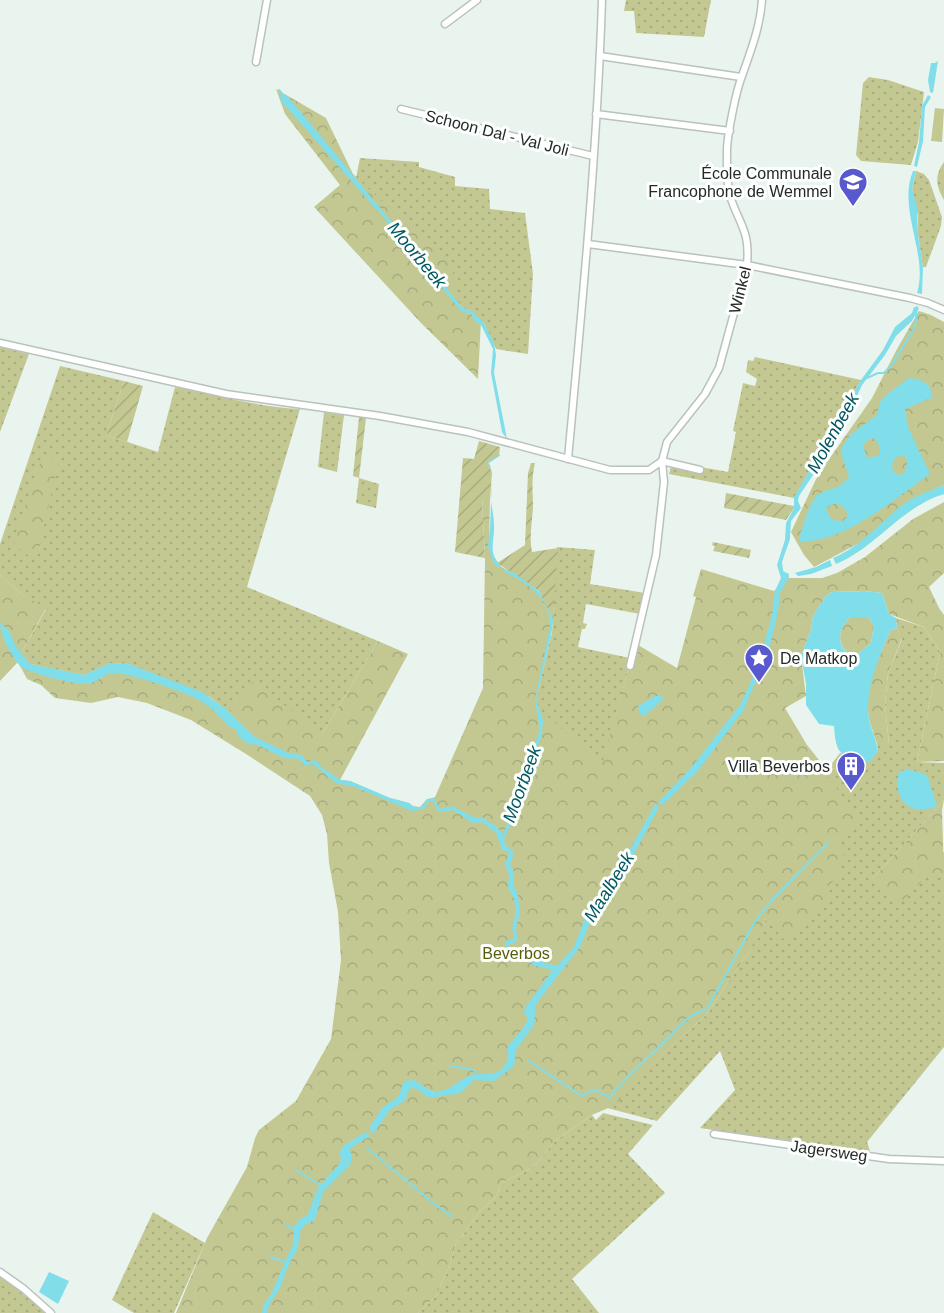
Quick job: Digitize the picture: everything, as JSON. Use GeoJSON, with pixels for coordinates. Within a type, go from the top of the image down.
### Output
{"type":"FeatureCollection","features":[{"type":"Feature","properties":{"kind":"street"},"geometry":{"type":"LineString","coordinates":[[256,62],[267,0]]}},
{"type":"Feature","properties":{"kind":"street"},"geometry":{"type":"LineString","coordinates":[[445,24],[477,0]]}},
{"type":"Feature","properties":{"kind":"street"},"geometry":{"type":"LineString","coordinates":[[568,459],[588,244],[602,0]]}},
{"type":"Feature","properties":{"kind":"street","name":"Winkel"},"geometry":{"type":"LineString","coordinates":[[662,461],[667,442],[705,393],[718,368],[747,265],[748,249],[745,229],[730,197],[727,149],[741,77],[751,55],[759,28],[762,0]]}},
{"type":"Feature","properties":{"kind":"street"},"geometry":{"type":"LineString","coordinates":[[600,56],[741,77]]}},
{"type":"Feature","properties":{"kind":"street","name":"Schoon Dal - Val Joli"},"geometry":{"type":"LineString","coordinates":[[401,109],[593,156]]}},
{"type":"Feature","properties":{"kind":"street"},"geometry":{"type":"LineString","coordinates":[[596,114],[730,131]]}},
{"type":"Feature","properties":{"kind":"street"},"geometry":{"type":"LineString","coordinates":[[588,244],[747,265],[910,298],[944,310]]}},
{"type":"Feature","properties":{"kind":"street"},"geometry":{"type":"LineString","coordinates":[[0,343],[226,394],[380,416],[468,432],[610,470],[649,470],[662,461],[700,470]]}},
{"type":"Feature","properties":{"kind":"street"},"geometry":{"type":"LineString","coordinates":[[630,666],[656,555],[664,482],[662,461]]}},
{"type":"Feature","properties":{"kind":"street","name":"Jagersweg"},"geometry":{"type":"LineString","coordinates":[[714,1134],[889,1159],[944,1161]]}},
{"type":"Feature","properties":{"kind":"street"},"geometry":{"type":"LineString","coordinates":[[0,1272],[51,1313]]}},
{"type":"Feature","properties":{"kind":"green space"},"geometry":{"type":"Polygon","coordinates":[[[626,0],[711,0],[704,37],[636,33],[634,11],[624,11],[626,0]]]}},
{"type":"Feature","properties":{"kind":"green space"},"geometry":{"type":"Polygon","coordinates":[[[869,77],[888,80],[924,92],[918,142],[911,165],[861,161],[856,155],[863,83],[869,77]]]}},
{"type":"Feature","properties":{"kind":"green space"},"geometry":{"type":"Polygon","coordinates":[[[276,89],[326,118],[353,174],[454,269],[452,276],[459,306],[481,320],[478,379],[421,323],[314,207],[340,185],[285,114],[276,89]]]}},
{"type":"Feature","properties":{"kind":"green space"},"geometry":{"type":"Polygon","coordinates":[[[935,108],[944,109],[942,142],[931,141],[935,108]]]}},
{"type":"Feature","properties":{"kind":"green space"},"geometry":{"type":"Polygon","coordinates":[[[360,158],[419,162],[419,167],[455,177],[455,186],[489,189],[490,209],[525,213],[533,274],[528,354],[496,349],[484,323],[463,308],[356,178],[360,158]]]}},
{"type":"Feature","properties":{"kind":"green space"},"geometry":{"type":"Polygon","coordinates":[[[944,162],[944,200],[937,181],[944,162]]]}},
{"type":"Feature","properties":{"kind":"green space"},"geometry":{"type":"Polygon","coordinates":[[[916,171],[924,174],[929,180],[942,217],[926,267],[923,267],[918,235],[918,216],[912,189],[916,171]]]}},
{"type":"Feature","properties":{"kind":"green space"},"geometry":{"type":"Polygon","coordinates":[[[919,311],[944,322],[944,485],[909,501],[863,541],[814,567],[791,532],[818,475],[872,398],[919,311]]]}},
{"type":"Feature","properties":{"kind":"green space"},"geometry":{"type":"Polygon","coordinates":[[[0,347],[29,354],[0,432],[0,347]]]}},
{"type":"Feature","properties":{"kind":"green space"},"geometry":{"type":"Polygon","coordinates":[[[755,357],[861,380],[839,419],[831,424],[824,446],[794,498],[669,474],[671,466],[699,472],[701,467],[728,472],[736,432],[733,431],[743,383],[755,386],[757,379],[746,372],[748,360],[753,361],[755,357]]]}},
{"type":"Feature","properties":{"kind":"green space"},"geometry":{"type":"Polygon","coordinates":[[[60,366],[124,381],[106,435],[158,452],[175,387],[253,403],[300,409],[247,587],[378,641],[322,734],[230,713],[210,697],[129,664],[110,663],[84,675],[30,664],[21,654],[46,609],[19,592],[0,575],[0,544],[60,366]]]}},
{"type":"Feature","properties":{"kind":"green space"},"geometry":{"type":"Polygon","coordinates":[[[124,381],[143,386],[127,442],[106,435],[124,381]]]}},
{"type":"Feature","properties":{"kind":"green space"},"geometry":{"type":"Polygon","coordinates":[[[324,412],[344,415],[337,472],[318,467],[324,412]]]}},
{"type":"Feature","properties":{"kind":"green space"},"geometry":{"type":"Polygon","coordinates":[[[359,417],[366,418],[359,478],[353,476],[359,417]]]}},
{"type":"Feature","properties":{"kind":"green space"},"geometry":{"type":"Polygon","coordinates":[[[479,441],[500,447],[499,456],[488,462],[492,473],[490,499],[482,499],[485,558],[455,552],[463,458],[474,459],[479,441]]]}},
{"type":"Feature","properties":{"kind":"green space"},"geometry":{"type":"Polygon","coordinates":[[[50,458],[59,460],[36,562],[14,544],[33,480],[41,461],[50,458]]]}},
{"type":"Feature","properties":{"kind":"green space"},"geometry":{"type":"Polygon","coordinates":[[[531,463],[535,463],[532,552],[558,548],[553,619],[539,591],[497,563],[525,545],[528,473],[531,463]]]}},
{"type":"Feature","properties":{"kind":"green space"},"geometry":{"type":"Polygon","coordinates":[[[359,478],[379,484],[376,508],[356,503],[359,478]]]}},
{"type":"Feature","properties":{"kind":"green space"},"geometry":{"type":"Polygon","coordinates":[[[726,493],[794,506],[794,508],[786,520],[724,508],[726,493]]]}},
{"type":"Feature","properties":{"kind":"green space","name":"Beverbos"},"geometry":{"type":"Polygon","coordinates":[[[482,498],[490,499],[489,549],[500,566],[532,585],[544,598],[553,619],[536,700],[537,707],[602,764],[629,667],[632,668],[638,645],[677,668],[701,569],[774,591],[788,578],[822,578],[837,573],[865,557],[913,519],[944,502],[944,573],[929,587],[944,615],[944,761],[917,762],[940,652],[924,627],[889,614],[882,593],[832,592],[826,596],[813,616],[811,630],[801,656],[806,696],[785,708],[807,745],[827,770],[826,775],[861,819],[840,840],[846,851],[836,869],[841,874],[826,888],[832,894],[786,942],[766,919],[750,950],[706,1015],[648,1068],[615,1105],[592,1115],[555,1141],[537,1163],[528,1170],[503,1182],[495,1198],[481,1210],[456,1244],[436,1296],[418,1313],[176,1313],[207,1238],[247,1167],[259,1130],[296,1101],[331,1039],[341,960],[338,912],[329,863],[327,834],[322,815],[310,796],[191,720],[147,703],[118,697],[91,703],[55,698],[41,685],[27,679],[18,662],[0,681],[0,575],[19,592],[46,608],[21,654],[30,664],[84,675],[110,663],[129,664],[202,692],[230,712],[253,681],[322,734],[378,641],[408,654],[340,780],[350,781],[390,798],[420,807],[426,800],[435,797],[483,688],[485,558],[482,498]]]}},
{"type":"Feature","properties":{"kind":"green space"},"geometry":{"type":"Polygon","coordinates":[[[713,542],[751,550],[749,558],[713,551],[715,546],[712,545],[713,542]]]}},
{"type":"Feature","properties":{"kind":"green space"},"geometry":{"type":"Polygon","coordinates":[[[557,547],[595,550],[590,584],[645,593],[640,614],[586,604],[583,623],[587,624],[585,629],[582,629],[578,647],[630,658],[603,764],[504,838],[537,707],[536,700],[552,633],[557,547]]]}},
{"type":"Feature","properties":{"kind":"green space"},"geometry":{"type":"Polygon","coordinates":[[[850,617],[869,618],[874,626],[871,643],[859,653],[849,654],[840,640],[841,631],[850,617]]]}},
{"type":"Feature","properties":{"kind":"green space"},"geometry":{"type":"Polygon","coordinates":[[[896,618],[924,627],[940,652],[917,762],[944,763],[944,800],[872,879],[944,852],[944,1047],[867,1142],[871,1154],[700,1128],[735,1090],[720,1051],[657,1121],[607,1108],[706,1015],[750,950],[753,939],[773,909],[836,869],[818,799],[827,770],[840,753],[855,759],[870,761],[878,751],[877,744],[889,744],[885,704],[888,673],[902,639],[896,618]]]}},
{"type":"Feature","properties":{"kind":"green space"},"geometry":{"type":"Polygon","coordinates":[[[897,628],[902,638],[888,673],[885,704],[889,744],[877,744],[869,716],[869,691],[874,670],[890,631],[897,628]]]}},
{"type":"Feature","properties":{"kind":"green space"},"geometry":{"type":"Polygon","coordinates":[[[944,800],[942,810],[944,875],[928,875],[899,904],[872,879],[944,800]]]}},
{"type":"Feature","properties":{"kind":"green space"},"geometry":{"type":"Polygon","coordinates":[[[603,1113],[653,1125],[628,1154],[665,1193],[572,1279],[599,1313],[418,1313],[436,1296],[456,1244],[481,1210],[495,1198],[503,1182],[528,1170],[537,1163],[555,1141],[592,1115],[596,1120],[603,1113]]]}},
{"type":"Feature","properties":{"kind":"green space"},"geometry":{"type":"Polygon","coordinates":[[[153,1212],[205,1243],[174,1313],[134,1313],[112,1300],[153,1212]]]}},
{"type":"Feature","properties":{"kind":"green space"},"geometry":{"type":"Polygon","coordinates":[[[0,1276],[47,1313],[0,1313],[0,1276]]]}},
{"type":"Feature","properties":{"kind":"water"},"geometry":{"type":"Polygon","coordinates":[[[938,61],[933,93],[930,92],[928,80],[931,63],[938,61]]]}},
{"type":"Feature","properties":{"kind":"water"},"geometry":{"type":"Polygon","coordinates":[[[284,94],[462,307],[472,311],[484,323],[494,343],[496,355],[494,373],[507,439],[502,432],[491,373],[493,349],[481,325],[471,314],[461,311],[392,227],[281,101],[280,98],[284,94]]]}},
{"type":"Feature","properties":{"kind":"water"},"geometry":{"type":"Polygon","coordinates":[[[928,95],[931,97],[925,107],[923,141],[917,167],[914,166],[922,106],[928,95]]]}},
{"type":"Feature","properties":{"kind":"water"},"geometry":{"type":"Polygon","coordinates":[[[913,171],[916,171],[912,189],[917,207],[923,267],[922,294],[917,293],[920,278],[919,263],[910,216],[909,186],[913,171]]]}},
{"type":"Feature","properties":{"kind":"water"},"geometry":{"type":"Polygon","coordinates":[[[914,307],[919,308],[912,321],[896,336],[862,385],[856,398],[849,405],[841,425],[833,433],[829,451],[799,496],[798,501],[801,508],[791,521],[790,539],[782,562],[783,571],[789,574],[789,577],[780,593],[768,653],[743,711],[697,772],[662,805],[659,801],[690,769],[741,704],[760,660],[772,615],[775,591],[781,578],[777,565],[785,540],[786,523],[794,508],[794,497],[824,446],[830,427],[839,419],[895,327],[912,313],[914,307]]]}},
{"type":"Feature","properties":{"kind":"water"},"geometry":{"type":"Polygon","coordinates":[[[909,378],[928,384],[933,397],[905,409],[908,427],[930,474],[885,507],[851,527],[817,540],[800,541],[807,514],[816,497],[838,487],[849,477],[841,453],[842,447],[851,434],[877,415],[880,402],[909,378]],[[871,438],[863,445],[867,458],[880,455],[878,442],[871,438]],[[898,456],[892,468],[900,475],[904,473],[907,463],[905,456],[898,456]],[[834,504],[826,510],[832,520],[843,521],[847,517],[847,512],[842,506],[834,504]]]}},
{"type":"Feature","properties":{"kind":"water"},"geometry":{"type":"Polygon","coordinates":[[[501,455],[489,463],[491,469],[488,464],[489,461],[501,455]]]}},
{"type":"Feature","properties":{"kind":"water"},"geometry":{"type":"Polygon","coordinates":[[[944,485],[944,494],[915,508],[864,548],[836,564],[833,558],[861,541],[901,506],[944,485]]]}},
{"type":"Feature","properties":{"kind":"water"},"geometry":{"type":"Polygon","coordinates":[[[491,501],[494,522],[493,552],[501,566],[498,568],[493,562],[488,546],[491,501]]]}},
{"type":"Feature","properties":{"kind":"water"},"geometry":{"type":"Polygon","coordinates":[[[830,560],[832,566],[811,574],[798,576],[795,573],[816,567],[830,560]]]}},
{"type":"Feature","properties":{"kind":"water","name":"Maalbeek"},"geometry":{"type":"Polygon","coordinates":[[[504,569],[514,573],[539,591],[553,619],[536,700],[543,720],[542,735],[530,763],[521,798],[512,811],[512,821],[504,840],[506,846],[514,852],[510,865],[514,872],[513,884],[518,896],[520,911],[516,929],[518,941],[509,944],[508,948],[527,951],[545,963],[557,966],[574,947],[587,913],[609,887],[656,803],[659,807],[633,856],[594,913],[580,947],[536,1004],[534,1025],[516,1050],[514,1066],[494,1081],[474,1080],[460,1093],[429,1098],[412,1088],[408,1091],[406,1100],[390,1110],[373,1134],[369,1128],[383,1107],[398,1097],[404,1081],[413,1080],[430,1090],[439,1091],[448,1089],[467,1077],[495,1073],[503,1068],[507,1061],[508,1046],[528,1018],[524,1013],[525,1008],[552,971],[505,951],[505,941],[515,938],[512,928],[516,912],[514,899],[508,887],[509,874],[505,865],[509,853],[502,849],[496,833],[482,822],[473,823],[453,810],[439,812],[432,800],[424,809],[412,811],[355,787],[336,783],[313,764],[304,766],[300,759],[284,758],[258,745],[246,743],[237,735],[236,730],[205,703],[172,688],[115,673],[107,674],[94,682],[81,684],[24,669],[7,645],[0,622],[10,632],[15,645],[30,664],[84,675],[110,663],[129,664],[202,692],[226,709],[255,737],[289,753],[302,755],[307,762],[316,760],[321,767],[341,780],[350,781],[390,798],[409,803],[416,808],[422,806],[427,799],[434,798],[440,809],[452,806],[475,818],[482,817],[498,828],[503,835],[510,810],[519,798],[519,789],[526,766],[540,730],[535,700],[550,627],[549,616],[542,599],[529,586],[503,571],[504,569]]]}},
{"type":"Feature","properties":{"kind":"water"},"geometry":{"type":"Polygon","coordinates":[[[832,592],[882,593],[889,614],[896,618],[897,628],[890,631],[870,689],[868,715],[878,751],[870,762],[842,753],[836,744],[834,726],[819,724],[806,705],[806,684],[801,656],[811,630],[813,616],[826,596],[832,592]],[[850,617],[843,626],[840,641],[849,654],[859,653],[871,643],[874,626],[869,618],[850,617]]]}},
{"type":"Feature","properties":{"kind":"water"},"geometry":{"type":"Polygon","coordinates":[[[655,696],[661,696],[664,699],[644,716],[640,714],[638,706],[655,696]]]}},
{"type":"Feature","properties":{"kind":"water"},"geometry":{"type":"Polygon","coordinates":[[[908,769],[925,774],[937,806],[919,810],[905,804],[898,790],[898,782],[899,772],[908,769]]]}},
{"type":"Feature","properties":{"kind":"water"},"geometry":{"type":"Polygon","coordinates":[[[366,1132],[370,1136],[350,1148],[352,1158],[350,1165],[323,1192],[315,1220],[306,1224],[301,1230],[297,1250],[280,1288],[269,1305],[267,1313],[262,1313],[264,1304],[271,1294],[293,1244],[294,1227],[308,1214],[318,1188],[340,1163],[339,1153],[344,1145],[366,1132]]]}},
{"type":"Feature","properties":{"kind":"water"},"geometry":{"type":"Polygon","coordinates":[[[49,1272],[69,1281],[58,1304],[39,1292],[49,1272]]]}},
{"type":"Feature","properties":{"kind":"waterway","name":"Moorbeek"},"geometry":{"type":"LineString","coordinates":[[279,90],[285,97]]}},
{"type":"Feature","properties":{"kind":"waterway","name":"Molenbeek"},"geometry":{"type":"LineString","coordinates":[[867,378],[884,373],[891,366],[915,327],[917,307]]}},
{"type":"Feature","properties":{"kind":"waterway"},"geometry":{"type":"LineString","coordinates":[[529,1061],[582,1096],[596,1090],[610,1098],[628,1076],[683,1023],[707,1009],[754,923],[771,901],[829,842]]}},
{"type":"Feature","properties":{"kind":"waterway"},"geometry":{"type":"LineString","coordinates":[[451,1066],[474,1070],[477,1075]]}},
{"type":"Feature","properties":{"kind":"waterway"},"geometry":{"type":"LineString","coordinates":[[367,1148],[453,1217]]}},
{"type":"Feature","properties":{"kind":"waterway"},"geometry":{"type":"LineString","coordinates":[[296,1170],[322,1186]]}},
{"type":"Feature","properties":{"kind":"waterway"},"geometry":{"type":"LineString","coordinates":[[286,1225],[294,1229]]}},
{"type":"Feature","properties":{"kind":"waterway"},"geometry":{"type":"LineString","coordinates":[[271,1257],[285,1262]]}},
{"type":"Feature","properties":{"kind":"place","name":"École Communale Francophone de Wemmel"},"geometry":{"type":"Point","coordinates":[853,208]}},
{"type":"Feature","properties":{"kind":"place","name":"De Matkop"},"geometry":{"type":"Point","coordinates":[759,684]}},
{"type":"Feature","properties":{"kind":"place","name":"Villa Beverbos"},"geometry":{"type":"Point","coordinates":[851,792]}}]}
